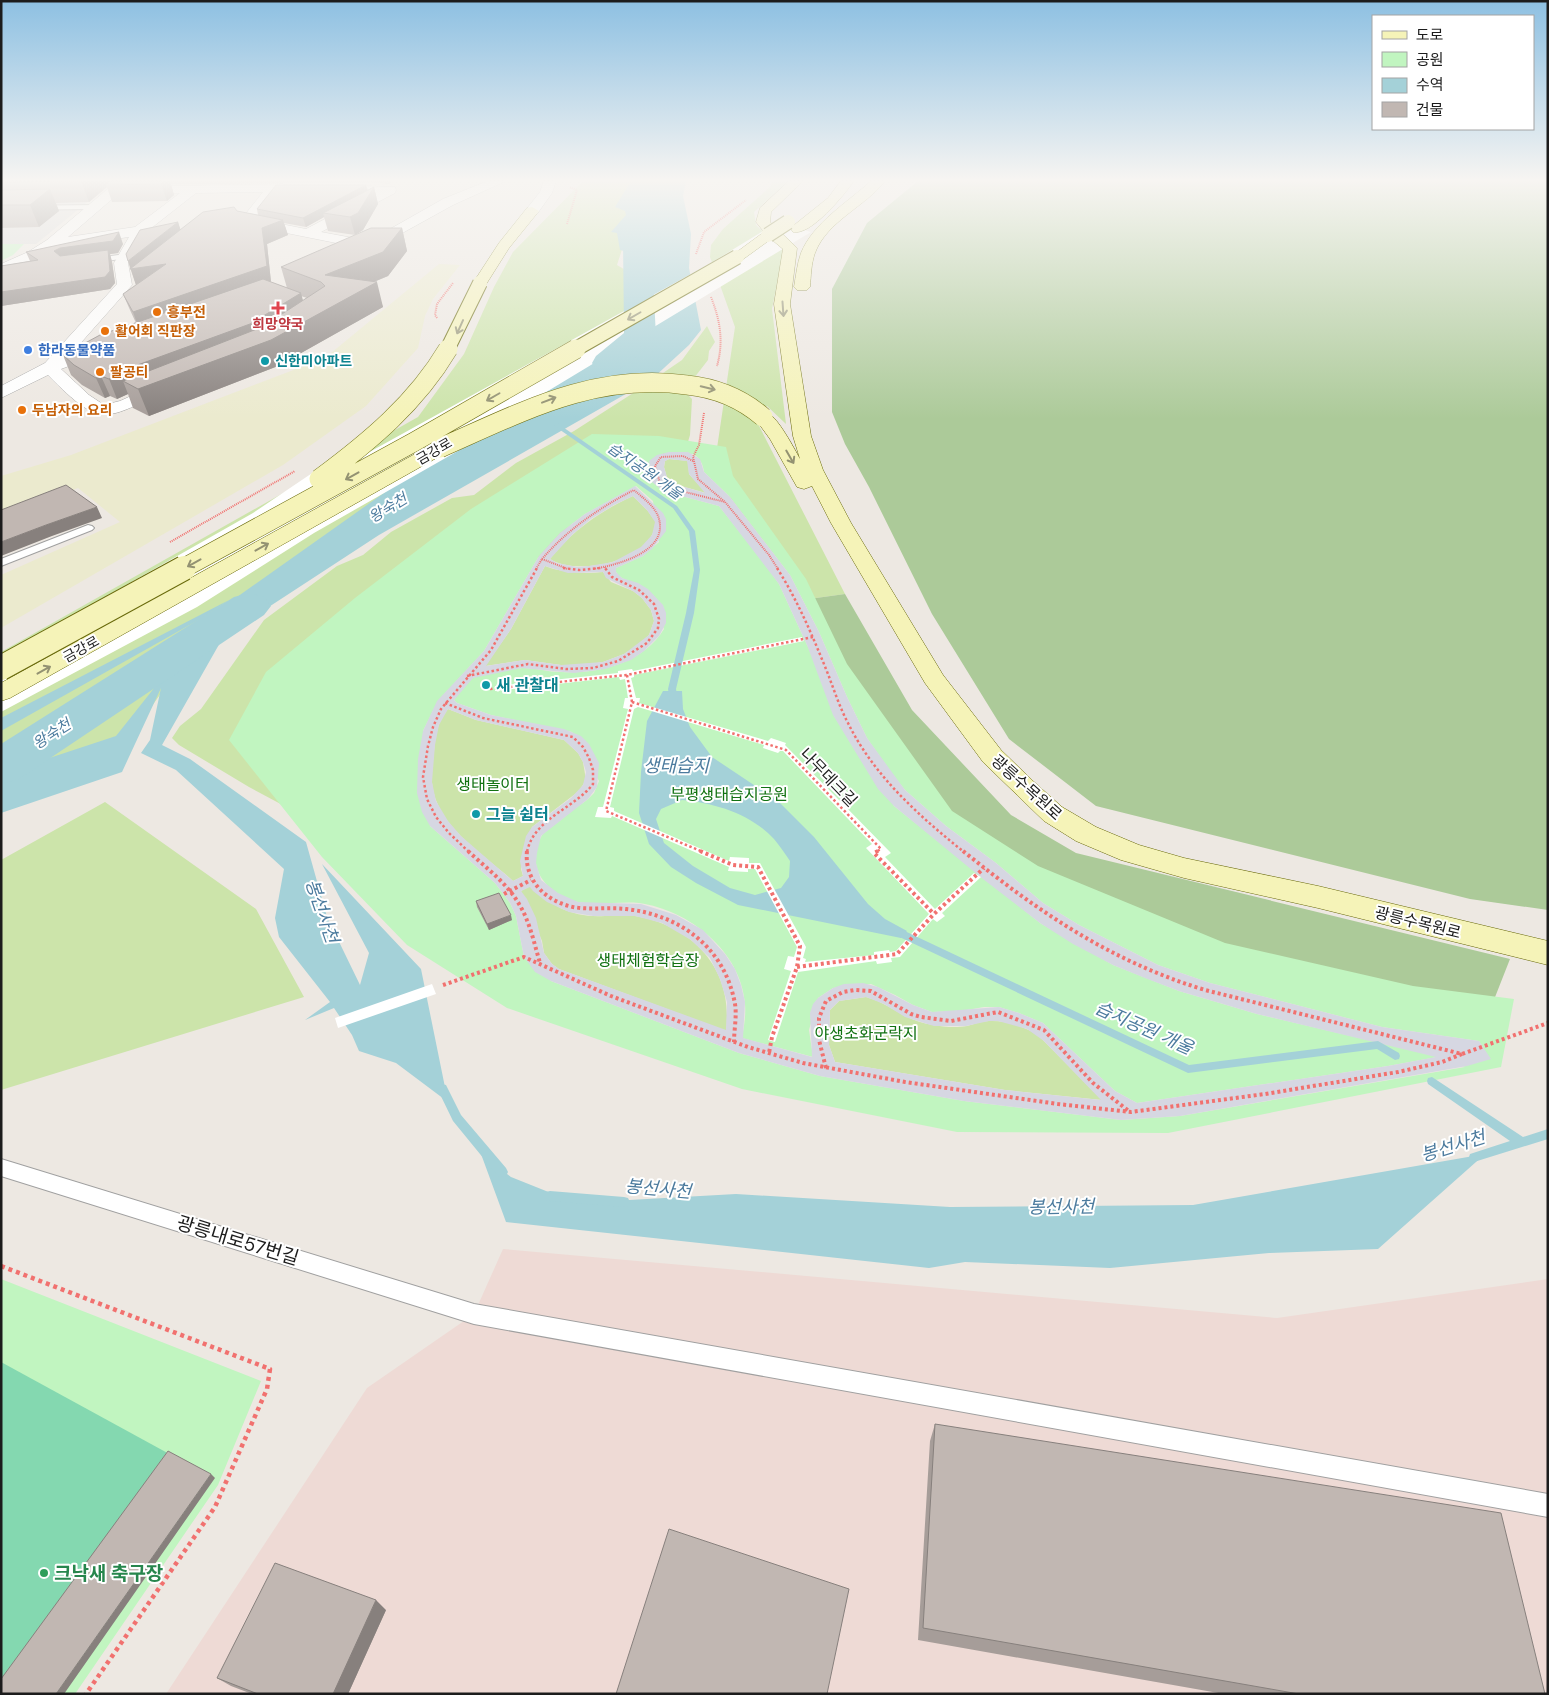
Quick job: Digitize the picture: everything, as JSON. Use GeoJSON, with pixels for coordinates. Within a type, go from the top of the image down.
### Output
{"type":"FeatureCollection","features":[{"type":"Feature","properties":{"kind":"main road"},"geometry":{"type":"LineString","coordinates":[[219,549],[335,467],[404,407],[440,362],[455,338],[492,260]]}},
{"type":"Feature","properties":{"kind":"main road","name":"금강로"},"geometry":{"type":"LineString","coordinates":[[1,693],[440,448],[745,260]]}},
{"type":"Feature","properties":{"kind":"main road","name":"금강로"},"geometry":{"type":"LineString","coordinates":[[1,668],[745,260]]}},
{"type":"Feature","properties":{"kind":"main road","name":"광릉수목원로"},"geometry":{"type":"LineString","coordinates":[[788,260],[782,304],[802,436],[813,470],[841,523],[922,660],[966,723],[992,756],[1054,814],[1086,834],[1131,853],[1184,868],[1318,897],[1548,953]]}},
{"type":"Feature","properties":{"kind":"main road"},"geometry":{"type":"LineString","coordinates":[[800,297],[806,260]]}},
{"type":"Feature","properties":{"kind":"main road"},"geometry":{"type":"LineString","coordinates":[[790,365],[798,317]]}},
{"type":"Feature","properties":{"kind":"main road"},"geometry":{"type":"LineString","coordinates":[[440,448],[562,396],[587,388],[620,382],[682,382],[706,387],[739,399],[753,407],[779,438],[838,549],[874,601],[922,660]]}},
{"type":"Feature","properties":{"kind":"street"},"geometry":{"type":"LineString","coordinates":[[1,269],[20,260]]}},
{"type":"Feature","properties":{"kind":"street"},"geometry":{"type":"LineString","coordinates":[[123,260],[121,263],[125,285]]}},
{"type":"Feature","properties":{"kind":"street"},"geometry":{"type":"LineString","coordinates":[[1,393],[50,367],[125,285],[140,274]]}},
{"type":"Feature","properties":{"kind":"street"},"geometry":{"type":"LineString","coordinates":[[1,383],[114,344]]}},
{"type":"Feature","properties":{"kind":"street"},"geometry":{"type":"LineString","coordinates":[[50,367],[94,407],[104,410],[120,407],[146,393],[182,379]]}},
{"type":"Feature","properties":{"kind":"lane"},"geometry":{"type":"LineString","coordinates":[[85,261],[92,260]]}},
{"type":"Feature","properties":{"kind":"lane"},"geometry":{"type":"LineString","coordinates":[[1,564],[88,528]]}},
{"type":"Feature","properties":{"kind":"lane","name":"광릉내로57번길"},"geometry":{"type":"LineString","coordinates":[[1,1167],[474,1314],[1548,1506]]}},
{"type":"Feature","properties":{"kind":"path"},"geometry":{"type":"LineString","coordinates":[[438,320],[435,315],[437,304],[454,282]]}},
{"type":"Feature","properties":{"kind":"path"},"geometry":{"type":"LineString","coordinates":[[710,296],[721,325],[723,341],[716,369]]}},
{"type":"Feature","properties":{"kind":"path"},"geometry":{"type":"LineString","coordinates":[[693,457],[699,445],[704,408]]}},
{"type":"Feature","properties":{"kind":"path"},"geometry":{"type":"LineString","coordinates":[[694,462],[683,456],[661,457],[655,466],[660,483],[673,489],[726,502]]}},
{"type":"Feature","properties":{"kind":"path"},"geometry":{"type":"LineString","coordinates":[[166,544],[295,471]]}},
{"type":"Feature","properties":{"kind":"path"},"geometry":{"type":"LineString","coordinates":[[540,964],[528,925],[515,898],[488,867],[452,837],[430,809],[426,796],[424,761],[431,732],[438,712],[466,676],[491,650],[542,559],[556,543],[588,517],[634,490],[653,508],[659,518],[661,528],[658,538],[643,552],[632,558],[605,567],[568,570],[542,559]]}},
{"type":"Feature","properties":{"kind":"path"},"geometry":{"type":"LineString","coordinates":[[466,676],[528,664],[566,669],[593,668],[618,661],[647,643],[658,628],[659,619],[654,604],[638,590],[612,577],[605,567]]}},
{"type":"Feature","properties":{"kind":"path"},"geometry":{"type":"LineString","coordinates":[[490,689],[627,675],[813,637]]}},
{"type":"Feature","properties":{"kind":"path"},"geometry":{"type":"LineString","coordinates":[[627,675],[632,702],[606,812],[733,866],[758,867],[800,946],[797,967],[772,1037],[769,1053]]}},
{"type":"Feature","properties":{"kind":"path","name":"나무데크길"},"geometry":{"type":"LineString","coordinates":[[632,702],[786,750],[880,849],[874,853],[934,914]]}},
{"type":"Feature","properties":{"kind":"path"},"geometry":{"type":"LineString","coordinates":[[445,703],[483,718],[573,737],[583,746],[589,756],[594,773],[593,784],[582,797],[557,812],[538,830],[529,843],[527,858],[531,880],[551,898],[573,907],[632,910],[680,923],[696,934],[716,955],[728,978],[735,1006],[734,1042]]}},
{"type":"Feature","properties":{"kind":"path"},"geometry":{"type":"LineString","coordinates":[[797,967],[897,954],[934,914],[984,868]]}},
{"type":"Feature","properties":{"kind":"path"},"geometry":{"type":"LineString","coordinates":[[504,894],[531,880]]}},
{"type":"Feature","properties":{"kind":"path"},"geometry":{"type":"LineString","coordinates":[[443,985],[524,957],[562,976],[611,996],[734,1042],[826,1068],[905,1082],[1058,1104],[1131,1112],[1257,1095],[1398,1072],[1442,1062],[1462,1054]]}},
{"type":"Feature","properties":{"kind":"path"},"geometry":{"type":"LineString","coordinates":[[826,1068],[819,1040],[819,1018],[826,1001],[843,992],[855,990],[871,991],[911,1014],[921,1017],[951,1021],[998,1012],[1013,1016],[1044,1030],[1093,1083],[1131,1112]]}},
{"type":"Feature","properties":{"kind":"path"},"geometry":{"type":"LineString","coordinates":[[1492,1042],[1548,1023]]}},
{"type":"Feature","properties":{"kind":"path"},"geometry":{"type":"LineString","coordinates":[[1,1266],[270,1370],[267,1389],[215,1507],[86,1694]]}},
{"type":"Feature","properties":{"kind":"shaded area"},"geometry":{"type":"Polygon","coordinates":[[[669,452],[688,452],[700,459],[704,472],[730,497],[790,575],[819,632],[867,738],[905,790],[946,826],[996,863],[1043,903],[1079,925],[1158,965],[1210,983],[1382,1027],[1479,1041],[1491,1059],[1467,1066],[1180,1116],[1121,1120],[964,1101],[820,1076],[739,1053],[551,981],[535,972],[524,957],[516,916],[510,903],[495,883],[430,826],[422,812],[417,793],[418,759],[423,731],[437,701],[484,651],[539,556],[560,533],[585,514],[635,486],[663,513],[666,519],[666,531],[652,549],[643,556],[616,568],[616,572],[622,578],[638,583],[648,589],[663,605],[666,613],[666,623],[659,636],[644,651],[631,660],[605,669],[574,673],[522,668],[473,678],[454,700],[457,703],[491,715],[564,729],[581,736],[589,744],[599,763],[597,787],[588,799],[541,836],[536,863],[541,880],[558,893],[578,902],[641,904],[676,915],[703,930],[725,954],[735,969],[741,985],[745,1002],[743,1038],[812,1057],[810,1013],[813,1004],[818,998],[833,988],[844,984],[863,983],[878,987],[913,1005],[932,1012],[999,1007],[1043,1023],[1115,1091],[1137,1103],[1388,1066],[1436,1057],[1257,1014],[1179,991],[1145,978],[1113,965],[1073,944],[1040,923],[983,879],[894,806],[878,789],[833,715],[807,645],[779,584],[719,506],[663,491],[652,482],[649,461],[657,455],[669,452]],[[669,459],[665,461],[664,467],[668,481],[705,493],[689,474],[687,461],[669,459]],[[633,496],[591,519],[573,534],[550,559],[557,563],[577,567],[613,562],[641,547],[652,535],[655,522],[647,510],[633,496]],[[545,566],[511,629],[486,666],[525,660],[561,665],[603,662],[624,654],[649,635],[654,621],[651,610],[642,598],[633,591],[606,578],[603,572],[568,573],[545,566]],[[448,709],[439,725],[435,745],[432,782],[436,801],[448,821],[461,836],[513,881],[523,876],[520,861],[526,836],[532,827],[571,798],[583,785],[586,772],[578,753],[564,740],[476,720],[448,709]],[[530,887],[521,891],[536,918],[544,953],[552,964],[559,969],[726,1030],[727,1002],[720,979],[710,958],[691,940],[662,923],[635,916],[593,916],[569,912],[547,902],[530,887]],[[866,997],[839,1001],[830,1010],[829,1045],[835,1062],[1005,1090],[1101,1100],[1044,1041],[1027,1029],[998,1021],[966,1026],[934,1026],[905,1017],[884,1004],[866,997]]]}},
{"type":"Feature","properties":{"kind":"shaded area"},"geometry":{"type":"Polygon","coordinates":[[[503,1249],[1277,1318],[1548,1279],[1548,1694],[166,1694],[367,1388],[474,1314],[503,1249]]]}},
{"type":"Feature","properties":{"kind":"green space"},"geometry":{"type":"Polygon","coordinates":[[[509,260],[619,260],[617,265],[649,284],[668,325],[194,647],[127,741],[1,783],[1,652],[418,417],[464,354],[494,287],[509,260]]]}},
{"type":"Feature","properties":{"kind":"green space"},"geometry":{"type":"Polygon","coordinates":[[[711,260],[781,260],[772,309],[786,424],[767,406],[750,415],[755,418],[845,594],[809,599],[713,475],[735,327],[711,260]]]}},
{"type":"Feature","properties":{"kind":"green space"},"geometry":{"type":"Polygon","coordinates":[[[847,260],[1548,260],[1548,910],[1470,899],[1096,806],[1009,739],[932,614],[869,487],[845,444],[832,412],[832,289],[847,260]]]}},
{"type":"Feature","properties":{"kind":"green space"},"geometry":{"type":"Polygon","coordinates":[[[439,264],[460,265],[433,299],[425,316],[418,348],[366,406],[283,465],[1,628],[1,575],[120,522],[78,488],[1,517],[1,476],[71,455],[325,358],[439,264]]]}},
{"type":"Feature","properties":{"kind":"green space"},"geometry":{"type":"Polygon","coordinates":[[[707,326],[715,342],[709,351],[708,360],[684,391],[692,399],[690,435],[687,445],[581,514],[290,809],[179,745],[172,738],[180,726],[201,709],[264,620],[337,566],[363,555],[391,532],[452,498],[474,495],[516,463],[574,431],[641,388],[682,360],[707,326]]]}},
{"type":"Feature","properties":{"kind":"green space","name":"부평생태습지공원"},"geometry":{"type":"Polygon","coordinates":[[[592,434],[659,436],[726,447],[733,476],[806,579],[847,664],[952,811],[1038,866],[1225,943],[1413,986],[1514,999],[1501,1067],[1168,1133],[957,1132],[742,1089],[507,1008],[407,945],[322,857],[229,740],[266,672],[355,598],[471,509],[592,434]],[[663,453],[663,491],[719,506],[779,584],[807,645],[894,806],[1040,923],[1113,965],[1179,991],[1257,1014],[1436,1056],[1490,1059],[1479,1041],[1382,1027],[1210,983],[1158,965],[1079,925],[1043,903],[996,863],[946,826],[905,790],[867,738],[819,632],[790,575],[730,497],[704,472],[698,457],[693,454],[663,453]],[[636,486],[585,514],[560,533],[539,556],[484,651],[438,701],[423,731],[430,826],[495,883],[510,903],[516,916],[524,957],[551,981],[739,1053],[820,1076],[964,1101],[1121,1120],[1180,1116],[1465,1067],[1437,1057],[1137,1103],[1115,1091],[1043,1023],[999,1007],[932,1012],[913,1005],[871,984],[833,988],[818,998],[809,1030],[813,1057],[742,1038],[745,1004],[741,985],[734,967],[709,936],[676,914],[658,907],[639,903],[586,903],[567,899],[549,887],[537,869],[535,859],[536,848],[541,837],[556,822],[588,799],[594,793],[599,781],[572,732],[491,715],[457,703],[454,700],[474,677],[523,668],[556,672],[591,671],[619,664],[632,658],[655,641],[664,629],[649,592],[643,586],[622,578],[616,572],[616,568],[643,556],[659,542],[653,501],[636,486]]]}},
{"type":"Feature","properties":{"kind":"green space"},"geometry":{"type":"Polygon","coordinates":[[[669,459],[688,461],[689,474],[706,493],[668,481],[664,467],[665,461],[669,459]]]}},
{"type":"Feature","properties":{"kind":"green space"},"geometry":{"type":"Polygon","coordinates":[[[633,496],[656,522],[652,536],[642,547],[629,556],[595,565],[578,566],[562,564],[550,559],[568,539],[587,523],[609,508],[633,496]]]}},
{"type":"Feature","properties":{"kind":"green space"},"geometry":{"type":"Polygon","coordinates":[[[545,566],[574,572],[603,572],[611,582],[633,591],[642,598],[651,610],[654,621],[649,635],[640,644],[624,654],[603,662],[584,665],[561,665],[525,660],[485,666],[511,629],[545,566]]]}},
{"type":"Feature","properties":{"kind":"green space"},"geometry":{"type":"Polygon","coordinates":[[[845,594],[912,710],[1011,815],[1076,853],[1510,959],[1488,1015],[1144,943],[944,813],[888,748],[809,599],[845,594]]]}},
{"type":"Feature","properties":{"kind":"green space","name":"생태놀이터"},"geometry":{"type":"Polygon","coordinates":[[[448,709],[476,720],[564,740],[578,753],[583,762],[586,780],[579,791],[532,827],[521,869],[523,876],[513,881],[463,838],[442,813],[435,799],[432,768],[435,741],[439,723],[448,709]]]}},
{"type":"Feature","properties":{"kind":"green space"},"geometry":{"type":"Polygon","coordinates":[[[105,802],[256,909],[304,997],[1,1090],[1,860],[105,802]]]}},
{"type":"Feature","properties":{"kind":"green space","name":"생태체험학습장"},"geometry":{"type":"Polygon","coordinates":[[[530,886],[547,900],[564,910],[583,915],[624,915],[656,921],[692,941],[706,954],[716,970],[723,989],[727,1009],[726,1031],[559,969],[552,964],[544,953],[542,941],[521,891],[530,886]]]}},
{"type":"Feature","properties":{"kind":"green space","name":"야생초화군락지"},"geometry":{"type":"Polygon","coordinates":[[[866,997],[914,1020],[933,1025],[959,1027],[983,1021],[995,1021],[1026,1029],[1037,1034],[1102,1100],[1005,1090],[835,1062],[829,1045],[830,1010],[839,1001],[866,997]]]}},
{"type":"Feature","properties":{"kind":"green space"},"geometry":{"type":"Polygon","coordinates":[[[1,1279],[261,1381],[218,1485],[75,1694],[1,1694],[1,1279]]]}},
{"type":"Feature","properties":{"kind":"green space","name":"크낙새 축구장"},"geometry":{"type":"Polygon","coordinates":[[[1,1362],[173,1456],[1,1691],[1,1362]]]}},
{"type":"Feature","properties":{"kind":"water"},"geometry":{"type":"Polygon","coordinates":[[[642,260],[689,260],[689,268],[701,330],[689,345],[652,379],[379,535],[258,614],[221,641],[162,745],[190,759],[306,842],[327,917],[360,985],[369,953],[322,864],[421,969],[448,1102],[396,1063],[359,1051],[352,1035],[334,1008],[305,1020],[330,1002],[279,937],[275,918],[284,869],[176,770],[141,753],[150,740],[161,688],[122,772],[1,813],[1,774],[116,736],[213,614],[603,338],[641,309],[642,260]]]}},
{"type":"Feature","properties":{"kind":"water"},"geometry":{"type":"Polygon","coordinates":[[[229,600],[202,618],[1,731],[1,718],[229,600]]]}},
{"type":"Feature","properties":{"kind":"water","name":"생태습지"},"geometry":{"type":"Polygon","coordinates":[[[663,691],[682,691],[683,709],[690,727],[712,757],[778,801],[814,837],[868,904],[885,919],[907,931],[901,938],[738,905],[696,883],[671,867],[649,844],[639,813],[641,772],[647,721],[663,691]],[[682,800],[661,809],[656,819],[664,843],[693,866],[730,888],[755,895],[781,888],[789,877],[790,861],[765,830],[732,811],[682,800]]]}},
{"type":"Feature","properties":{"kind":"water"},"geometry":{"type":"Polygon","coordinates":[[[481,1154],[511,1177],[576,1203],[736,1194],[950,1207],[1193,1205],[1485,1154],[1378,1249],[1269,1253],[1110,1268],[965,1262],[929,1268],[506,1222],[481,1154]]]}},
{"type":"Feature","properties":{"kind":"pier"},"geometry":{"type":"Polygon","coordinates":[[[715,260],[765,260],[533,400],[592,383],[753,398],[766,408],[714,395],[618,386],[500,427],[314,533],[197,607],[1,712],[1,656],[253,513],[333,459],[374,429],[472,313],[454,350],[355,460],[715,260]]]}},
{"type":"Feature","properties":{"kind":"pier"},"geometry":{"type":"Polygon","coordinates":[[[802,637],[804,641],[634,675],[631,678],[636,698],[640,698],[639,703],[768,741],[771,738],[786,743],[785,745],[891,853],[885,857],[935,909],[974,873],[981,877],[942,913],[945,916],[937,922],[933,919],[900,957],[891,958],[892,962],[877,964],[876,961],[798,972],[775,1042],[768,1040],[791,971],[784,969],[788,956],[794,957],[797,947],[755,869],[748,869],[748,872],[728,871],[729,867],[612,816],[611,818],[595,817],[598,807],[603,807],[628,709],[623,708],[625,698],[628,698],[625,679],[620,680],[619,677],[495,691],[495,686],[618,673],[618,671],[632,669],[633,671],[802,637]],[[638,707],[634,709],[610,807],[614,808],[614,811],[729,861],[730,857],[749,858],[749,863],[760,863],[806,947],[803,958],[806,959],[805,962],[874,955],[874,952],[889,950],[890,952],[896,951],[929,914],[866,848],[872,844],[783,751],[778,753],[763,748],[764,745],[638,707]]]}},
{"type":"Feature","properties":{"kind":"pier"},"geometry":{"type":"Polygon","coordinates":[[[432,984],[436,994],[338,1028],[335,1018],[432,984]]]}},
{"type":"Feature","properties":{"kind":"building"},"geometry":{"type":"Polygon","coordinates":[[[37,260],[109,260],[110,271],[105,277],[1,292],[1,266],[37,260]]]}},
{"type":"Feature","properties":{"kind":"building"},"geometry":{"type":"Polygon","coordinates":[[[141,260],[266,260],[267,266],[133,312],[123,294],[166,264],[130,269],[141,260]]]}},
{"type":"Feature","properties":{"kind":"building"},"geometry":{"type":"Polygon","coordinates":[[[297,260],[363,260],[325,275],[377,282],[271,340],[138,389],[123,381],[262,327],[325,286],[321,282],[281,267],[297,260]]]}},
{"type":"Feature","properties":{"kind":"building"},"geometry":{"type":"Polygon","coordinates":[[[263,279],[301,293],[250,324],[132,367],[109,379],[101,376],[96,378],[74,365],[63,355],[100,335],[263,279]]]}},
{"type":"Feature","properties":{"kind":"building"},"geometry":{"type":"Polygon","coordinates":[[[66,485],[97,507],[1,542],[1,510],[66,485]]]}},
{"type":"Feature","properties":{"kind":"building"},"geometry":{"type":"Polygon","coordinates":[[[499,893],[511,915],[487,924],[476,901],[499,893]]]}},
{"type":"Feature","properties":{"kind":"building"},"geometry":{"type":"Polygon","coordinates":[[[935,1424],[1501,1513],[1545,1694],[1299,1694],[923,1628],[935,1424]]]}},
{"type":"Feature","properties":{"kind":"building"},"geometry":{"type":"Polygon","coordinates":[[[168,1451],[211,1474],[56,1694],[1,1694],[1,1679],[168,1451]]]}},
{"type":"Feature","properties":{"kind":"building"},"geometry":{"type":"Polygon","coordinates":[[[669,1529],[849,1589],[827,1694],[616,1694],[669,1529]]]}},
{"type":"Feature","properties":{"kind":"building"},"geometry":{"type":"Polygon","coordinates":[[[275,1563],[376,1600],[333,1694],[258,1694],[217,1678],[275,1563]]]}},
{"type":"Feature","properties":{"kind":"waterway","name":"왕숙천"},"geometry":{"type":"LineString","coordinates":[[608,363],[640,336],[638,260]]}},
{"type":"Feature","properties":{"kind":"waterway","name":"습지공원 개울"},"geometry":{"type":"LineString","coordinates":[[555,424],[675,507],[692,531],[697,570],[690,613],[672,689],[674,702]]}},
{"type":"Feature","properties":{"kind":"waterway","name":"왕숙천"},"geometry":{"type":"LineString","coordinates":[[1,767],[249,606]]}},
{"type":"Feature","properties":{"kind":"waterway","name":"습지공원 개울"},"geometry":{"type":"LineString","coordinates":[[894,930],[1188,1069],[1378,1045],[1395,1056]]}},
{"type":"Feature","properties":{"kind":"waterway","name":"습지공원 개울"},"geometry":{"type":"LineString","coordinates":[[1432,1081],[1521,1142]]}},
{"type":"Feature","properties":{"kind":"waterway","name":"봉선사천"},"geometry":{"type":"LineString","coordinates":[[442,1088],[457,1118],[502,1172]]}},
{"type":"Feature","properties":{"kind":"waterway","name":"봉선사천"},"geometry":{"type":"LineString","coordinates":[[1474,1157],[1548,1134]]}},
{"type":"Feature","properties":{"kind":"waterway","name":"봉선사천"},"geometry":{"type":"LineString","coordinates":[[550,1196],[624,1202]]}},
{"type":"Feature","properties":{"kind":"place","name":"희망약국"},"geometry":{"type":"Point","coordinates":[278,308]}},
{"type":"Feature","properties":{"kind":"place","name":"흥부전"},"geometry":{"type":"Point","coordinates":[157,312]}},
{"type":"Feature","properties":{"kind":"place","name":"활어회 직판장"},"geometry":{"type":"Point","coordinates":[105,331]}},
{"type":"Feature","properties":{"kind":"place","name":"한라동물약품"},"geometry":{"type":"Point","coordinates":[28,350]}},
{"type":"Feature","properties":{"kind":"place","name":"신한미아파트"},"geometry":{"type":"Point","coordinates":[265,361]}},
{"type":"Feature","properties":{"kind":"place","name":"팔공티"},"geometry":{"type":"Point","coordinates":[100,372]}},
{"type":"Feature","properties":{"kind":"place","name":"두남자의 요리"},"geometry":{"type":"Point","coordinates":[22,410]}},
{"type":"Feature","properties":{"kind":"place","name":"새 관찰대"},"geometry":{"type":"Point","coordinates":[486,685]}},
{"type":"Feature","properties":{"kind":"place","name":"그늘 쉼터"},"geometry":{"type":"Point","coordinates":[476,814]}},
{"type":"Feature","properties":{"kind":"place","name":"크낙새 축구장"},"geometry":{"type":"Point","coordinates":[44,1573]}}]}
